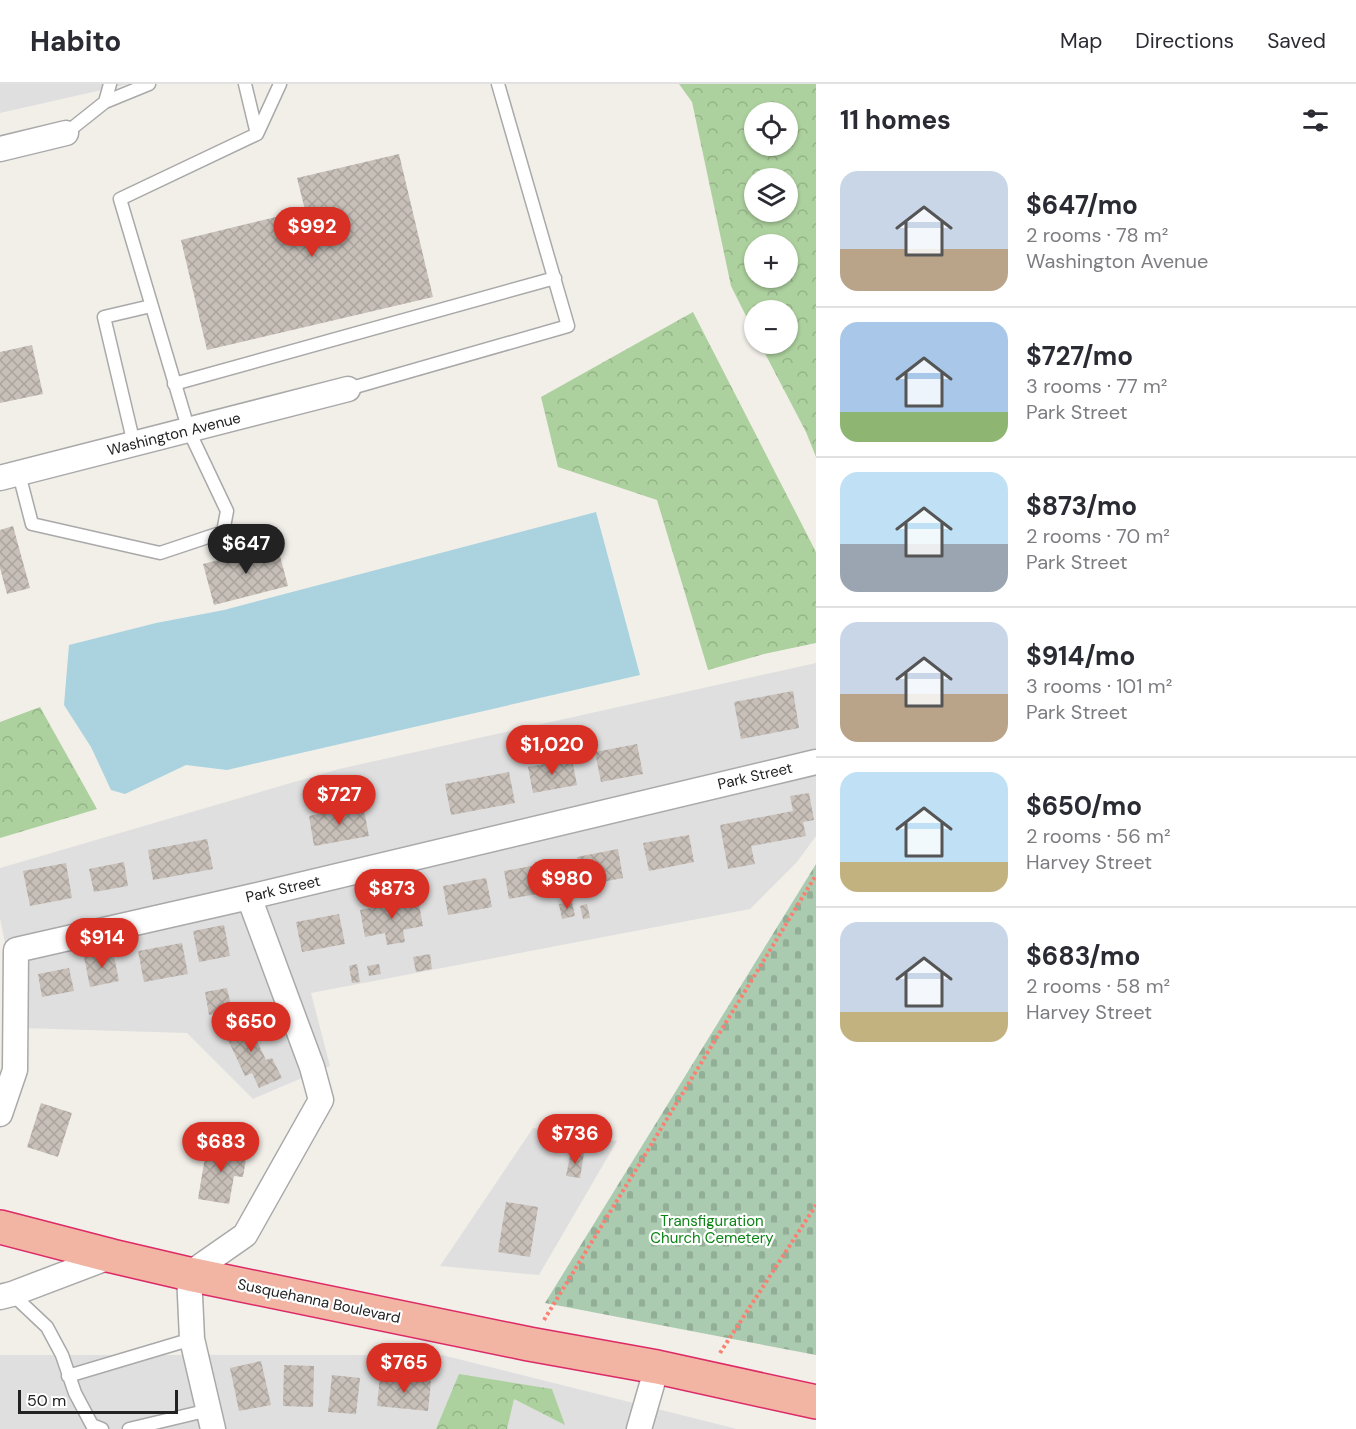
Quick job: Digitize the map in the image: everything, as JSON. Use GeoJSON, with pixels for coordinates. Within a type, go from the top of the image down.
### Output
{"type":"FeatureCollection","features":[{"type":"Feature","properties":{"kind":"highway","name":"Susquehanna Boulevard"},"geometry":{"type":"LineString","coordinates":[[0,1227],[112,1257],[189,1274],[529,1344],[657,1367],[816,1402]]}},
{"type":"Feature","properties":{"kind":"street"},"geometry":{"type":"LineString","coordinates":[[0,149],[66,133]]}},
{"type":"Feature","properties":{"kind":"street","name":"Washington Avenue"},"geometry":{"type":"LineString","coordinates":[[9,476],[348,389]]}},
{"type":"Feature","properties":{"kind":"street","name":"Park Street"},"geometry":{"type":"LineString","coordinates":[[0,1114],[15,1070],[8,951],[249,897],[816,762]]}},
{"type":"Feature","properties":{"kind":"street"},"geometry":{"type":"LineString","coordinates":[[211,1420],[192,1339],[189,1274],[245,1235],[321,1100],[312,1067],[249,897]]}},
{"type":"Feature","properties":{"kind":"street"},"geometry":{"type":"LineString","coordinates":[[6,1295],[112,1257]]}},
{"type":"Feature","properties":{"kind":"street"},"geometry":{"type":"LineString","coordinates":[[639,1429],[657,1367]]}},
{"type":"Feature","properties":{"kind":"lane"},"geometry":{"type":"LineString","coordinates":[[105,102],[110,84]]}},
{"type":"Feature","properties":{"kind":"lane"},"geometry":{"type":"LineString","coordinates":[[66,133],[105,102],[149,84]]}},
{"type":"Feature","properties":{"kind":"lane"},"geometry":{"type":"LineString","coordinates":[[245,84],[257,134]]}},
{"type":"Feature","properties":{"kind":"lane"},"geometry":{"type":"LineString","coordinates":[[9,476],[32,524],[160,553],[223,532],[227,511],[189,431],[120,199],[257,134],[280,84]]}},
{"type":"Feature","properties":{"kind":"lane"},"geometry":{"type":"LineString","coordinates":[[348,389],[568,326],[498,84]]}},
{"type":"Feature","properties":{"kind":"lane"},"geometry":{"type":"LineString","coordinates":[[174,384],[555,278]]}},
{"type":"Feature","properties":{"kind":"lane"},"geometry":{"type":"LineString","coordinates":[[134,444],[104,317],[151,306]]}},
{"type":"Feature","properties":{"kind":"lane"},"geometry":{"type":"LineString","coordinates":[[6,1295],[47,1327],[62,1355],[75,1393],[92,1425],[102,1429]]}},
{"type":"Feature","properties":{"kind":"lane"},"geometry":{"type":"LineString","coordinates":[[68,1376],[192,1339]]}},
{"type":"Feature","properties":{"kind":"lane"},"geometry":{"type":"LineString","coordinates":[[129,1429],[211,1420]]}},
{"type":"Feature","properties":{"kind":"path"},"geometry":{"type":"LineString","coordinates":[[529,1344],[816,875]]}},
{"type":"Feature","properties":{"kind":"path"},"geometry":{"type":"LineString","coordinates":[[704,1377],[816,1205]]}},
{"type":"Feature","properties":{"kind":"shaded area"},"geometry":{"type":"Polygon","coordinates":[[[0,84],[128,84],[0,113],[0,84]]]}},
{"type":"Feature","properties":{"kind":"shaded area"},"geometry":{"type":"Polygon","coordinates":[[[816,663],[816,836],[797,862],[750,909],[311,993],[330,1066],[253,1099],[187,1033],[22,1028],[0,918],[0,868],[339,769],[816,663]]]}},
{"type":"Feature","properties":{"kind":"shaded area"},"geometry":{"type":"Polygon","coordinates":[[[533,1128],[617,1141],[539,1275],[440,1266],[533,1128]]]}},
{"type":"Feature","properties":{"kind":"shaded area"},"geometry":{"type":"Polygon","coordinates":[[[0,1355],[442,1355],[737,1429],[0,1429],[0,1355]]]}},
{"type":"Feature","properties":{"kind":"green space"},"geometry":{"type":"Polygon","coordinates":[[[679,84],[816,84],[816,457],[806,432],[765,354],[798,354],[798,300],[744,300],[744,312],[731,286],[692,102],[679,84]]]}},
{"type":"Feature","properties":{"kind":"green space"},"geometry":{"type":"Polygon","coordinates":[[[693,312],[816,552],[816,643],[764,654],[708,670],[657,500],[558,467],[541,397],[693,312]]]}},
{"type":"Feature","properties":{"kind":"green space"},"geometry":{"type":"Polygon","coordinates":[[[40,707],[97,809],[0,838],[0,722],[40,707]]]}},
{"type":"Feature","properties":{"kind":"green space","name":"Transfiguration Church Cemetery"},"geometry":{"type":"Polygon","coordinates":[[[816,864],[816,1355],[545,1303],[816,864]]]}},
{"type":"Feature","properties":{"kind":"green space"},"geometry":{"type":"Polygon","coordinates":[[[459,1374],[552,1389],[565,1425],[514,1399],[507,1429],[436,1429],[459,1374]]]}},
{"type":"Feature","properties":{"kind":"water"},"geometry":{"type":"Polygon","coordinates":[[[596,512],[640,675],[227,770],[186,765],[125,794],[111,790],[91,747],[64,705],[69,645],[156,623],[224,610],[596,512]]]}},
{"type":"Feature","properties":{"kind":"building"},"geometry":{"type":"Polygon","coordinates":[[[399,154],[433,297],[207,350],[181,240],[305,210],[297,178],[399,154]]]}},
{"type":"Feature","properties":{"kind":"building"},"geometry":{"type":"Polygon","coordinates":[[[32,345],[43,394],[0,403],[0,352],[32,345]]]}},
{"type":"Feature","properties":{"kind":"building"},"geometry":{"type":"Polygon","coordinates":[[[13,526],[30,588],[7,594],[0,568],[0,530],[13,526]]]}},
{"type":"Feature","properties":{"kind":"building"},"geometry":{"type":"Polygon","coordinates":[[[277,545],[288,586],[214,605],[203,564],[277,545]]]}},
{"type":"Feature","properties":{"kind":"building"},"geometry":{"type":"Polygon","coordinates":[[[793,691],[799,728],[741,739],[734,702],[793,691]]]}},
{"type":"Feature","properties":{"kind":"building"},"geometry":{"type":"Polygon","coordinates":[[[637,744],[643,774],[601,782],[595,752],[637,744]]]}},
{"type":"Feature","properties":{"kind":"building"},"geometry":{"type":"Polygon","coordinates":[[[572,759],[577,785],[533,793],[528,767],[572,759]]]}},
{"type":"Feature","properties":{"kind":"building"},"geometry":{"type":"Polygon","coordinates":[[[509,772],[515,803],[451,815],[445,784],[509,772]]]}},
{"type":"Feature","properties":{"kind":"building"},"geometry":{"type":"Polygon","coordinates":[[[809,793],[814,820],[803,822],[806,836],[751,846],[755,864],[728,869],[720,825],[793,811],[790,796],[809,793]]]}},
{"type":"Feature","properties":{"kind":"building"},"geometry":{"type":"Polygon","coordinates":[[[363,805],[369,836],[314,846],[309,816],[363,805]]]}},
{"type":"Feature","properties":{"kind":"building"},"geometry":{"type":"Polygon","coordinates":[[[689,835],[694,862],[649,871],[643,843],[689,835]]]}},
{"type":"Feature","properties":{"kind":"building"},"geometry":{"type":"Polygon","coordinates":[[[207,839],[213,869],[153,880],[148,850],[207,839]]]}},
{"type":"Feature","properties":{"kind":"building"},"geometry":{"type":"Polygon","coordinates":[[[618,849],[623,878],[582,886],[577,857],[618,849]]]}},
{"type":"Feature","properties":{"kind":"building"},"geometry":{"type":"Polygon","coordinates":[[[124,862],[128,886],[94,892],[89,869],[124,862]]]}},
{"type":"Feature","properties":{"kind":"building"},"geometry":{"type":"Polygon","coordinates":[[[66,863],[72,898],[30,906],[23,871],[66,863]]]}},
{"type":"Feature","properties":{"kind":"building"},"geometry":{"type":"Polygon","coordinates":[[[549,863],[554,891],[509,899],[504,871],[549,863]]]}},
{"type":"Feature","properties":{"kind":"building"},"geometry":{"type":"Polygon","coordinates":[[[486,878],[492,907],[448,915],[443,886],[486,878]]]}},
{"type":"Feature","properties":{"kind":"building"},"geometry":{"type":"Polygon","coordinates":[[[418,899],[423,926],[403,930],[405,942],[387,945],[385,933],[365,937],[360,910],[418,899]]]}},
{"type":"Feature","properties":{"kind":"building"},"geometry":{"type":"Polygon","coordinates":[[[572,902],[575,916],[562,919],[559,904],[572,902]]]}},
{"type":"Feature","properties":{"kind":"building"},"geometry":{"type":"Polygon","coordinates":[[[587,904],[590,918],[583,919],[580,906],[587,904]]]}},
{"type":"Feature","properties":{"kind":"building"},"geometry":{"type":"Polygon","coordinates":[[[339,914],[345,944],[302,952],[296,922],[339,914]]]}},
{"type":"Feature","properties":{"kind":"building"},"geometry":{"type":"Polygon","coordinates":[[[224,925],[230,956],[199,962],[193,931],[224,925]]]}},
{"type":"Feature","properties":{"kind":"building"},"geometry":{"type":"Polygon","coordinates":[[[182,943],[188,974],[144,982],[138,951],[182,943]]]}},
{"type":"Feature","properties":{"kind":"building"},"geometry":{"type":"Polygon","coordinates":[[[113,951],[119,981],[90,987],[84,957],[113,951]]]}},
{"type":"Feature","properties":{"kind":"building"},"geometry":{"type":"Polygon","coordinates":[[[430,954],[432,969],[416,972],[413,957],[430,954]]]}},
{"type":"Feature","properties":{"kind":"building"},"geometry":{"type":"Polygon","coordinates":[[[357,964],[360,982],[352,983],[349,966],[357,964]]]}},
{"type":"Feature","properties":{"kind":"building"},"geometry":{"type":"Polygon","coordinates":[[[379,964],[381,974],[369,976],[367,966],[379,964]]]}},
{"type":"Feature","properties":{"kind":"building"},"geometry":{"type":"Polygon","coordinates":[[[69,968],[74,991],[42,997],[38,974],[69,968]]]}},
{"type":"Feature","properties":{"kind":"building"},"geometry":{"type":"Polygon","coordinates":[[[227,988],[232,1010],[209,1015],[205,992],[227,988]]]}},
{"type":"Feature","properties":{"kind":"building"},"geometry":{"type":"Polygon","coordinates":[[[245,1016],[266,1060],[272,1058],[282,1078],[259,1088],[252,1073],[245,1076],[222,1027],[245,1016]]]}},
{"type":"Feature","properties":{"kind":"building"},"geometry":{"type":"Polygon","coordinates":[[[41,1103],[72,1113],[58,1157],[27,1147],[41,1103]]]}},
{"type":"Feature","properties":{"kind":"building"},"geometry":{"type":"Polygon","coordinates":[[[207,1145],[247,1153],[243,1177],[234,1176],[229,1204],[198,1199],[207,1145]]]}},
{"type":"Feature","properties":{"kind":"building"},"geometry":{"type":"Polygon","coordinates":[[[571,1151],[584,1153],[580,1178],[566,1176],[571,1151]]]}},
{"type":"Feature","properties":{"kind":"building"},"geometry":{"type":"Polygon","coordinates":[[[506,1202],[538,1207],[530,1257],[498,1252],[506,1202]]]}},
{"type":"Feature","properties":{"kind":"building"},"geometry":{"type":"Polygon","coordinates":[[[261,1361],[271,1405],[239,1411],[230,1368],[261,1361]]]}},
{"type":"Feature","properties":{"kind":"building"},"geometry":{"type":"Polygon","coordinates":[[[284,1365],[314,1366],[313,1407],[283,1406],[284,1365]]]}},
{"type":"Feature","properties":{"kind":"building"},"geometry":{"type":"Polygon","coordinates":[[[332,1375],[360,1378],[356,1414],[328,1412],[332,1375]]]}},
{"type":"Feature","properties":{"kind":"building"},"geometry":{"type":"Polygon","coordinates":[[[380,1376],[431,1381],[428,1411],[377,1406],[380,1376]]]}}]}
